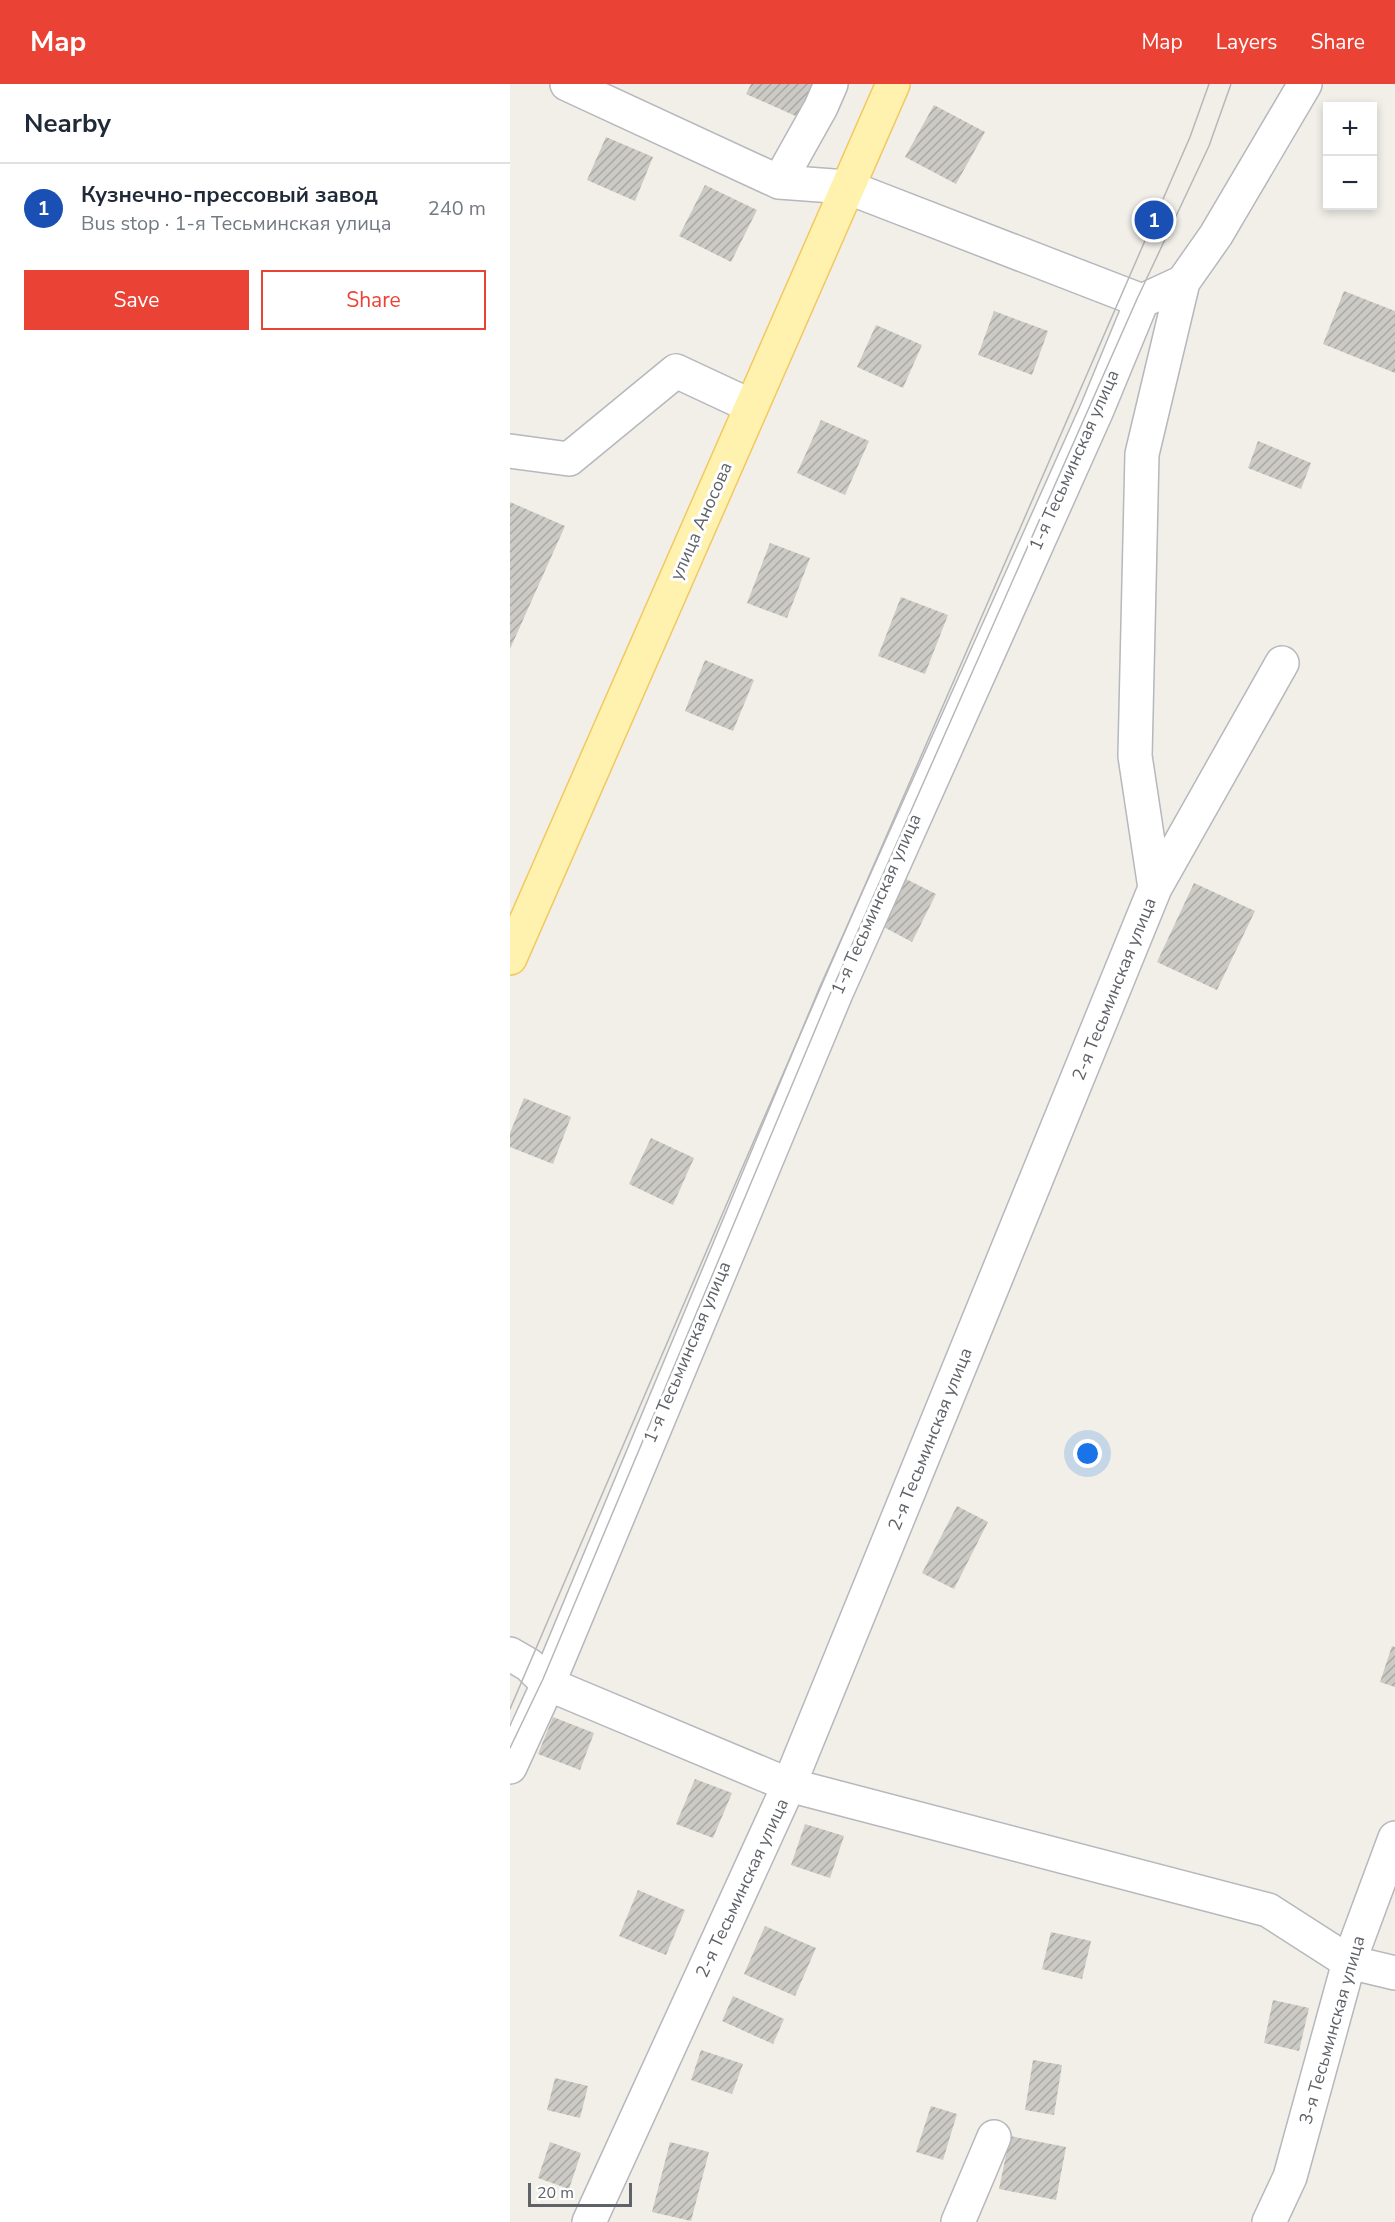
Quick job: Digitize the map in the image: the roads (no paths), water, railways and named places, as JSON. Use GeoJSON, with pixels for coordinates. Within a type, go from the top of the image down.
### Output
{"type":"FeatureCollection","features":[{"type":"Feature","properties":{"kind":"main road","name":"улица Аносова"},"geometry":{"type":"LineString","coordinates":[[510,958],[893,84]]}},
{"type":"Feature","properties":{"kind":"street"},"geometry":{"type":"LineString","coordinates":[[567,84],[779,182],[846,188],[1142,300],[1183,282]]}},
{"type":"Feature","properties":{"kind":"street"},"geometry":{"type":"LineString","coordinates":[[779,182],[821,107],[831,84]]}},
{"type":"Feature","properties":{"kind":"street"},"geometry":{"type":"LineString","coordinates":[[1155,888],[1135,756],[1143,454],[1183,282],[1216,235],[1305,84]]}},
{"type":"Feature","properties":{"kind":"street","name":"1-я Тесьминская улица"},"geometry":{"type":"LineString","coordinates":[[510,1767],[548,1684],[836,993],[1097,410],[1142,300]]}},
{"type":"Feature","properties":{"kind":"street"},"geometry":{"type":"LineString","coordinates":[[510,451],[569,459],[676,371],[751,406]]}},
{"type":"Feature","properties":{"kind":"street","name":"2-я Тесьминская улица"},"geometry":{"type":"LineString","coordinates":[[589,2222],[789,1785],[1155,888],[1282,663]]}},
{"type":"Feature","properties":{"kind":"street"},"geometry":{"type":"LineString","coordinates":[[510,1654],[529,1665],[548,1684],[789,1785],[1268,1910],[1349,1962],[1395,1973]]}},
{"type":"Feature","properties":{"kind":"street","name":"3-я Тесьминская улица"},"geometry":{"type":"LineString","coordinates":[[1269,2222],[1290,2177],[1349,1962],[1395,1838]]}},
{"type":"Feature","properties":{"kind":"street"},"geometry":{"type":"LineString","coordinates":[[958,2222],[994,2137]]}},
{"type":"Feature","properties":{"kind":"tram line"},"geometry":{"type":"LineString","coordinates":[[510,1709],[1190,137],[1209,84]]}},
{"type":"Feature","properties":{"kind":"tram line"},"geometry":{"type":"LineString","coordinates":[[510,1748],[543,1679],[831,992],[1137,299],[1209,146],[1231,84]]}},
{"type":"Feature","properties":{"kind":"place","name":"Кузнечно-прессовый завод"},"geometry":{"type":"Point","coordinates":[1154,220]}}]}
